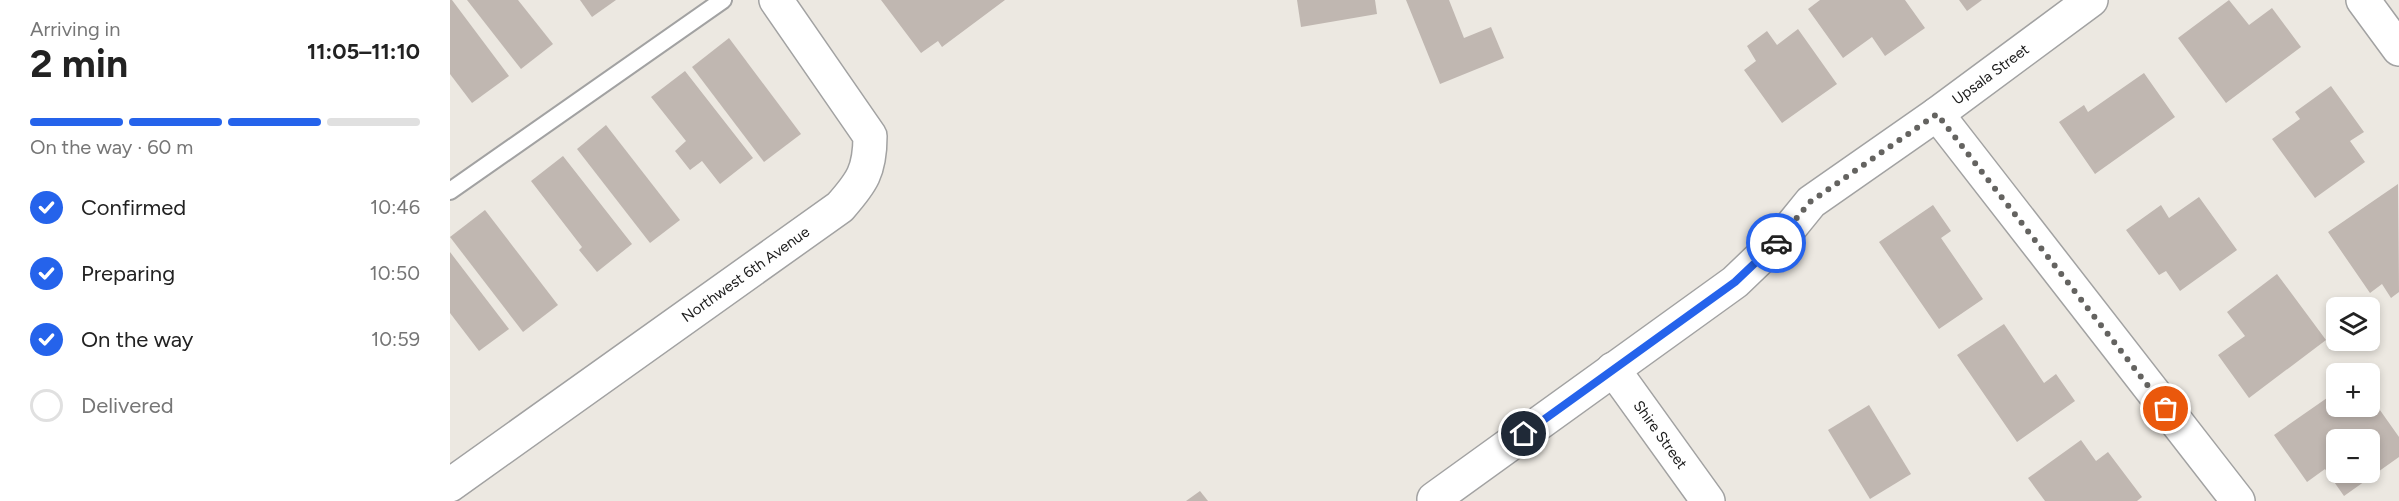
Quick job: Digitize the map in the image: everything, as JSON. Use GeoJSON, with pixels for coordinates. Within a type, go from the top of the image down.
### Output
{"type":"FeatureCollection","features":[{"type":"Feature","properties":{"kind":"street","name":"Northwest 6th Avenue"},"geometry":{"type":"LineString","coordinates":[[450,485],[840,207],[858,187],[870,160],[870,136],[776,0]]}},
{"type":"Feature","properties":{"kind":"street","name":"Upsala Street"},"geometry":{"type":"LineString","coordinates":[[1434,499],[1735,282],[1785,234],[1810,202],[1937,114],[2091,0]]}},
{"type":"Feature","properties":{"kind":"street"},"geometry":{"type":"LineString","coordinates":[[2363,0],[2399,49]]}},
{"type":"Feature","properties":{"kind":"street"},"geometry":{"type":"LineString","coordinates":[[1937,114],[2238,501]]}},
{"type":"Feature","properties":{"kind":"street","name":"Shire Street"},"geometry":{"type":"LineString","coordinates":[[1613,369],[1708,501]]}},
{"type":"Feature","properties":{"kind":"lane"},"geometry":{"type":"LineString","coordinates":[[450,191],[723,0]]}},
{"type":"Feature","properties":{"kind":"building"},"geometry":{"type":"Polygon","coordinates":[[[450,0],[509,76],[472,103],[450,74],[450,0]]]}},
{"type":"Feature","properties":{"kind":"building"},"geometry":{"type":"Polygon","coordinates":[[[467,0],[518,0],[553,44],[521,69],[467,0]]]}},
{"type":"Feature","properties":{"kind":"building"},"geometry":{"type":"Polygon","coordinates":[[[580,0],[616,0],[592,17],[580,0]]]}},
{"type":"Feature","properties":{"kind":"building"},"geometry":{"type":"Polygon","coordinates":[[[881,0],[1005,0],[942,47],[938,41],[921,53],[881,0]]]}},
{"type":"Feature","properties":{"kind":"building"},"geometry":{"type":"Polygon","coordinates":[[[1297,0],[1375,0],[1377,14],[1301,27],[1297,0]]]}},
{"type":"Feature","properties":{"kind":"building"},"geometry":{"type":"Polygon","coordinates":[[[1406,0],[1449,0],[1464,38],[1491,27],[1504,58],[1440,84],[1406,0]]]}},
{"type":"Feature","properties":{"kind":"building"},"geometry":{"type":"Polygon","coordinates":[[[1820,0],[1905,0],[1925,28],[1885,56],[1872,37],[1843,58],[1808,9],[1820,0]]]}},
{"type":"Feature","properties":{"kind":"building"},"geometry":{"type":"Polygon","coordinates":[[[1959,0],[1982,0],[1967,11],[1959,0]]]}},
{"type":"Feature","properties":{"kind":"building"},"geometry":{"type":"Polygon","coordinates":[[[2229,0],[2249,25],[2272,8],[2301,47],[2226,103],[2178,38],[2229,0]]]}},
{"type":"Feature","properties":{"kind":"building"},"geometry":{"type":"Polygon","coordinates":[[[1798,29],[1837,84],[1782,123],[1744,70],[1756,61],[1747,46],[1767,31],[1777,45],[1798,29]]]}},
{"type":"Feature","properties":{"kind":"building"},"geometry":{"type":"Polygon","coordinates":[[[729,38],[801,134],[764,162],[692,67],[729,38]]]}},
{"type":"Feature","properties":{"kind":"building"},"geometry":{"type":"Polygon","coordinates":[[[685,71],[753,158],[720,184],[702,161],[690,170],[675,151],[686,141],[651,97],[685,71]]]}},
{"type":"Feature","properties":{"kind":"building"},"geometry":{"type":"Polygon","coordinates":[[[2144,73],[2175,117],[2095,174],[2059,122],[2084,105],[2088,112],[2144,73]]]}},
{"type":"Feature","properties":{"kind":"building"},"geometry":{"type":"Polygon","coordinates":[[[2331,86],[2364,132],[2350,141],[2365,162],[2315,198],[2272,139],[2300,119],[2295,112],[2331,86]]]}},
{"type":"Feature","properties":{"kind":"building"},"geometry":{"type":"Polygon","coordinates":[[[606,125],[680,220],[650,243],[577,149],[606,125]]]}},
{"type":"Feature","properties":{"kind":"building"},"geometry":{"type":"Polygon","coordinates":[[[563,156],[632,244],[597,272],[579,250],[582,247],[531,181],[563,156]]]}},
{"type":"Feature","properties":{"kind":"building"},"geometry":{"type":"Polygon","coordinates":[[[2398,184],[2399,292],[2391,298],[2382,284],[2370,293],[2328,232],[2398,184]]]}},
{"type":"Feature","properties":{"kind":"building"},"geometry":{"type":"Polygon","coordinates":[[[2199,197],[2237,250],[2180,291],[2166,271],[2159,275],[2126,230],[2161,205],[2169,218],[2199,197]]]}},
{"type":"Feature","properties":{"kind":"building"},"geometry":{"type":"Polygon","coordinates":[[[1933,205],[1951,231],[1941,238],[1983,299],[1939,329],[1879,242],[1933,205]]]}},
{"type":"Feature","properties":{"kind":"building"},"geometry":{"type":"Polygon","coordinates":[[[485,210],[558,305],[523,332],[450,237],[485,210]]]}},
{"type":"Feature","properties":{"kind":"building"},"geometry":{"type":"Polygon","coordinates":[[[450,252],[509,329],[479,351],[450,313],[450,252]]]}},
{"type":"Feature","properties":{"kind":"building"},"geometry":{"type":"Polygon","coordinates":[[[2277,274],[2326,340],[2249,398],[2218,355],[2245,336],[2227,312],[2277,274]]]}},
{"type":"Feature","properties":{"kind":"building"},"geometry":{"type":"Polygon","coordinates":[[[2004,324],[2044,383],[2056,374],[2075,401],[2017,442],[1957,355],[2004,324]]]}},
{"type":"Feature","properties":{"kind":"building"},"geometry":{"type":"Polygon","coordinates":[[[2326,399],[2326,417],[2380,417],[2380,410],[2399,437],[2399,457],[2380,470],[2380,429],[2326,429],[2326,470],[2307,482],[2274,435],[2326,399]]]}},
{"type":"Feature","properties":{"kind":"building"},"geometry":{"type":"Polygon","coordinates":[[[1869,405],[1911,474],[1870,499],[1828,430],[1869,405]]]}},
{"type":"Feature","properties":{"kind":"building"},"geometry":{"type":"Polygon","coordinates":[[[2081,440],[2096,461],[2108,452],[2142,497],[2137,501],[2045,501],[2028,478],[2081,440]]]}},
{"type":"Feature","properties":{"kind":"building"},"geometry":{"type":"Polygon","coordinates":[[[2335,483],[2362,483],[2344,496],[2335,483]]]}},
{"type":"Feature","properties":{"kind":"building"},"geometry":{"type":"Polygon","coordinates":[[[1200,491],[1208,501],[1186,501],[1200,491]]]}},
{"type":"Feature","properties":{"kind":"way so far"},"geometry":{"type":"LineString","coordinates":[[1776,243],[1810,202],[1937,114],[2166,409]]}},
{"type":"Feature","properties":{"kind":"route"},"geometry":{"type":"LineString","coordinates":[[1524,434],[1735,282],[1776,243]]}}]}
